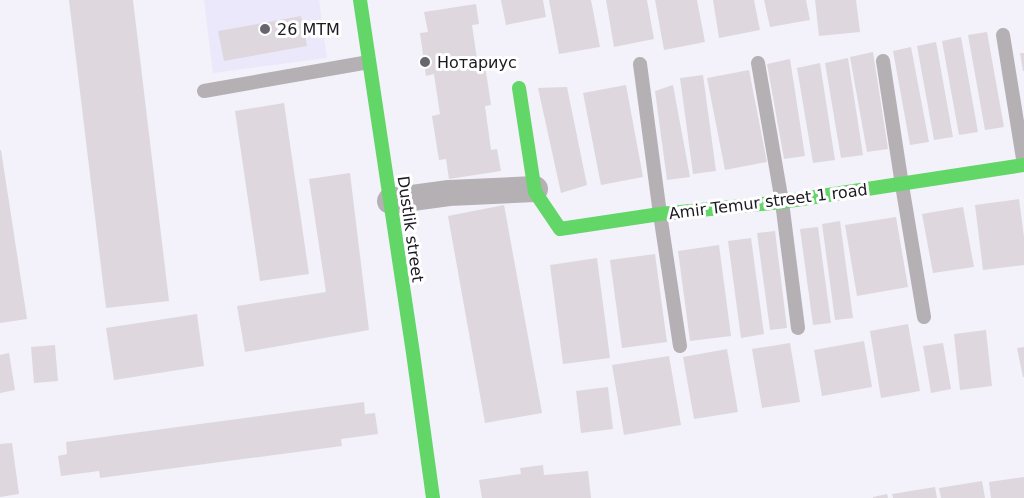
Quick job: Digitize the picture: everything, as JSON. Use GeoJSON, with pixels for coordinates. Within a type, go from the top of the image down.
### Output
{"type":"FeatureCollection","features":[{"type":"Feature","properties":{"kind":"street","name":"Dustlik street"},"geometry":{"type":"LineString","coordinates":[[360,0],[433,498]]}},
{"type":"Feature","properties":{"kind":"street","name":"Amir Temur street 1 road"},"geometry":{"type":"LineString","coordinates":[[519,88],[535,192],[560,229],[660,214],[782,202],[1024,165]]}},
{"type":"Feature","properties":{"kind":"street"},"geometry":{"type":"LineString","coordinates":[[390,201],[449,193],[535,189]]}},
{"type":"Feature","properties":{"kind":"lane"},"geometry":{"type":"LineString","coordinates":[[1003,35],[1024,165]]}},
{"type":"Feature","properties":{"kind":"lane"},"geometry":{"type":"LineString","coordinates":[[883,61],[924,317]]}},
{"type":"Feature","properties":{"kind":"lane"},"geometry":{"type":"LineString","coordinates":[[204,91],[369,62]]}},
{"type":"Feature","properties":{"kind":"lane"},"geometry":{"type":"LineString","coordinates":[[758,63],[782,202],[798,328]]}},
{"type":"Feature","properties":{"kind":"lane"},"geometry":{"type":"LineString","coordinates":[[640,64],[680,346]]}},
{"type":"Feature","properties":{"kind":"shaded area","name":"26 MTM"},"geometry":{"type":"Polygon","coordinates":[[[204,0],[319,0],[327,58],[213,73],[204,0]]]}},
{"type":"Feature","properties":{"kind":"building"},"geometry":{"type":"Polygon","coordinates":[[[69,0],[133,0],[169,301],[106,308],[69,0]]]}},
{"type":"Feature","properties":{"kind":"building"},"geometry":{"type":"Polygon","coordinates":[[[501,0],[543,0],[546,17],[506,25],[501,0]]]}},
{"type":"Feature","properties":{"kind":"building"},"geometry":{"type":"Polygon","coordinates":[[[549,0],[591,0],[600,47],[559,54],[549,0]]]}},
{"type":"Feature","properties":{"kind":"building"},"geometry":{"type":"Polygon","coordinates":[[[606,0],[647,0],[654,39],[614,47],[606,0]]]}},
{"type":"Feature","properties":{"kind":"building"},"geometry":{"type":"Polygon","coordinates":[[[655,0],[697,0],[705,42],[664,50],[655,0]]]}},
{"type":"Feature","properties":{"kind":"building"},"geometry":{"type":"Polygon","coordinates":[[[713,0],[754,0],[760,30],[719,38],[713,0]]]}},
{"type":"Feature","properties":{"kind":"building"},"geometry":{"type":"Polygon","coordinates":[[[764,0],[806,0],[810,20],[770,27],[764,0]]]}},
{"type":"Feature","properties":{"kind":"building"},"geometry":{"type":"Polygon","coordinates":[[[815,0],[856,0],[860,32],[819,36],[815,0]]]}},
{"type":"Feature","properties":{"kind":"building"},"geometry":{"type":"Polygon","coordinates":[[[476,4],[479,24],[472,25],[478,66],[485,65],[491,105],[485,106],[491,150],[497,149],[501,171],[449,179],[446,159],[439,160],[432,116],[440,114],[434,74],[426,76],[420,33],[428,32],[424,12],[476,4]]]}},
{"type":"Feature","properties":{"kind":"building"},"geometry":{"type":"Polygon","coordinates":[[[301,16],[307,46],[224,61],[218,31],[301,16]]]}},
{"type":"Feature","properties":{"kind":"building"},"geometry":{"type":"Polygon","coordinates":[[[987,32],[1004,127],[985,130],[968,35],[987,32]]]}},
{"type":"Feature","properties":{"kind":"building"},"geometry":{"type":"Polygon","coordinates":[[[961,37],[978,132],[959,135],[942,41],[961,37]]]}},
{"type":"Feature","properties":{"kind":"building"},"geometry":{"type":"Polygon","coordinates":[[[936,42],[953,137],[934,140],[917,46],[936,42]]]}},
{"type":"Feature","properties":{"kind":"building"},"geometry":{"type":"Polygon","coordinates":[[[911,47],[929,142],[910,145],[893,51],[911,47]]]}},
{"type":"Feature","properties":{"kind":"building"},"geometry":{"type":"Polygon","coordinates":[[[873,52],[888,149],[867,152],[850,57],[873,52]]]}},
{"type":"Feature","properties":{"kind":"building"},"geometry":{"type":"Polygon","coordinates":[[[1020,53],[1024,53],[1024,71],[1023,71],[1020,53]]]}},
{"type":"Feature","properties":{"kind":"building"},"geometry":{"type":"Polygon","coordinates":[[[848,58],[863,155],[841,158],[825,63],[848,58]]]}},
{"type":"Feature","properties":{"kind":"building"},"geometry":{"type":"Polygon","coordinates":[[[790,59],[805,156],[784,159],[767,64],[790,59]]]}},
{"type":"Feature","properties":{"kind":"building"},"geometry":{"type":"Polygon","coordinates":[[[820,63],[835,160],[813,163],[797,68],[820,63]]]}},
{"type":"Feature","properties":{"kind":"building"},"geometry":{"type":"Polygon","coordinates":[[[749,70],[767,162],[725,170],[707,78],[749,70]]]}},
{"type":"Feature","properties":{"kind":"building"},"geometry":{"type":"Polygon","coordinates":[[[703,75],[716,171],[693,174],[680,78],[703,75]]]}},
{"type":"Feature","properties":{"kind":"building"},"geometry":{"type":"Polygon","coordinates":[[[626,85],[643,177],[601,185],[583,93],[626,85]]]}},
{"type":"Feature","properties":{"kind":"building"},"geometry":{"type":"Polygon","coordinates":[[[673,85],[690,177],[667,180],[655,91],[673,85]]]}},
{"type":"Feature","properties":{"kind":"building"},"geometry":{"type":"Polygon","coordinates":[[[567,87],[587,185],[561,193],[538,88],[567,87]]]}},
{"type":"Feature","properties":{"kind":"building"},"geometry":{"type":"Polygon","coordinates":[[[284,103],[309,274],[260,281],[235,111],[284,103]]]}},
{"type":"Feature","properties":{"kind":"building"},"geometry":{"type":"Polygon","coordinates":[[[0,150],[27,319],[0,323],[0,150]]]}},
{"type":"Feature","properties":{"kind":"building"},"geometry":{"type":"Polygon","coordinates":[[[350,173],[369,330],[245,352],[237,306],[326,292],[309,179],[350,173]]]}},
{"type":"Feature","properties":{"kind":"building"},"geometry":{"type":"Polygon","coordinates":[[[1019,199],[1024,237],[1024,265],[983,270],[975,205],[1019,199]]]}},
{"type":"Feature","properties":{"kind":"building"},"geometry":{"type":"Polygon","coordinates":[[[504,205],[542,413],[485,423],[448,216],[504,205]]]}},
{"type":"Feature","properties":{"kind":"building"},"geometry":{"type":"Polygon","coordinates":[[[963,207],[974,267],[933,273],[922,214],[963,207]]]}},
{"type":"Feature","properties":{"kind":"building"},"geometry":{"type":"Polygon","coordinates":[[[896,217],[908,287],[857,296],[845,225],[896,217]]]}},
{"type":"Feature","properties":{"kind":"building"},"geometry":{"type":"Polygon","coordinates":[[[840,221],[853,318],[835,320],[822,224],[840,221]]]}},
{"type":"Feature","properties":{"kind":"building"},"geometry":{"type":"Polygon","coordinates":[[[818,227],[831,323],[813,325],[800,229],[818,227]]]}},
{"type":"Feature","properties":{"kind":"building"},"geometry":{"type":"Polygon","coordinates":[[[775,231],[787,328],[770,330],[757,233],[775,231]]]}},
{"type":"Feature","properties":{"kind":"building"},"geometry":{"type":"Polygon","coordinates":[[[751,238],[764,334],[741,338],[728,241],[751,238]]]}},
{"type":"Feature","properties":{"kind":"building"},"geometry":{"type":"Polygon","coordinates":[[[719,245],[731,336],[690,341],[678,251],[719,245]]]}},
{"type":"Feature","properties":{"kind":"building"},"geometry":{"type":"Polygon","coordinates":[[[655,254],[667,342],[622,348],[610,260],[655,254]]]}},
{"type":"Feature","properties":{"kind":"building"},"geometry":{"type":"Polygon","coordinates":[[[597,258],[610,358],[563,364],[550,265],[597,258]]]}},
{"type":"Feature","properties":{"kind":"building"},"geometry":{"type":"Polygon","coordinates":[[[197,314],[204,366],[114,380],[106,328],[197,314]]]}},
{"type":"Feature","properties":{"kind":"building"},"geometry":{"type":"Polygon","coordinates":[[[908,324],[920,391],[881,398],[870,331],[908,324]]]}},
{"type":"Feature","properties":{"kind":"building"},"geometry":{"type":"Polygon","coordinates":[[[986,330],[992,386],[960,390],[954,334],[986,330]]]}},
{"type":"Feature","properties":{"kind":"building"},"geometry":{"type":"Polygon","coordinates":[[[864,341],[872,387],[822,396],[814,350],[864,341]]]}},
{"type":"Feature","properties":{"kind":"building"},"geometry":{"type":"Polygon","coordinates":[[[790,343],[800,402],[762,408],[752,349],[790,343]]]}},
{"type":"Feature","properties":{"kind":"building"},"geometry":{"type":"Polygon","coordinates":[[[943,343],[951,389],[931,393],[923,346],[943,343]]]}},
{"type":"Feature","properties":{"kind":"building"},"geometry":{"type":"Polygon","coordinates":[[[55,345],[58,381],[34,383],[31,347],[55,345]]]}},
{"type":"Feature","properties":{"kind":"building"},"geometry":{"type":"Polygon","coordinates":[[[1024,347],[1024,377],[1023,377],[1017,348],[1024,347]]]}},
{"type":"Feature","properties":{"kind":"building"},"geometry":{"type":"Polygon","coordinates":[[[727,349],[738,412],[694,419],[683,357],[727,349]]]}},
{"type":"Feature","properties":{"kind":"building"},"geometry":{"type":"Polygon","coordinates":[[[9,353],[15,390],[0,393],[0,355],[9,353]]]}},
{"type":"Feature","properties":{"kind":"building"},"geometry":{"type":"Polygon","coordinates":[[[669,356],[681,425],[624,435],[612,365],[669,356]]]}},
{"type":"Feature","properties":{"kind":"building"},"geometry":{"type":"Polygon","coordinates":[[[608,387],[613,429],[581,433],[576,391],[608,387]]]}},
{"type":"Feature","properties":{"kind":"building"},"geometry":{"type":"Polygon","coordinates":[[[364,402],[365,414],[375,413],[378,434],[341,439],[342,446],[100,478],[99,471],[61,476],[58,456],[67,454],[66,442],[364,402]]]}},
{"type":"Feature","properties":{"kind":"building"},"geometry":{"type":"Polygon","coordinates":[[[12,443],[19,494],[0,497],[0,444],[12,443]]]}},
{"type":"Feature","properties":{"kind":"building"},"geometry":{"type":"Polygon","coordinates":[[[543,465],[544,475],[588,471],[591,498],[482,498],[479,480],[521,474],[520,468],[543,465]]]}},
{"type":"Feature","properties":{"kind":"building"},"geometry":{"type":"Polygon","coordinates":[[[1024,477],[1024,498],[991,498],[989,482],[1024,477]]]}},
{"type":"Feature","properties":{"kind":"building"},"geometry":{"type":"Polygon","coordinates":[[[982,481],[985,498],[941,498],[939,488],[982,481]]]}},
{"type":"Feature","properties":{"kind":"building"},"geometry":{"type":"Polygon","coordinates":[[[935,487],[937,498],[893,498],[892,494],[935,487]]]}},
{"type":"Feature","properties":{"kind":"building"},"geometry":{"type":"Polygon","coordinates":[[[887,494],[888,498],[873,498],[873,497],[887,494]]]}},
{"type":"Feature","properties":{"kind":"traffic: fast"},"geometry":{"type":"LineString","coordinates":[[360,0],[433,498]]}},
{"type":"Feature","properties":{"kind":"traffic: fast"},"geometry":{"type":"LineString","coordinates":[[519,88],[535,192],[560,229],[660,214],[782,202],[1024,165]]}},
{"type":"Feature","properties":{"kind":"place","name":"26 MTM"},"geometry":{"type":"Point","coordinates":[265,29]}},
{"type":"Feature","properties":{"kind":"place","name":"Нотариус"},"geometry":{"type":"Point","coordinates":[425,62]}}]}
